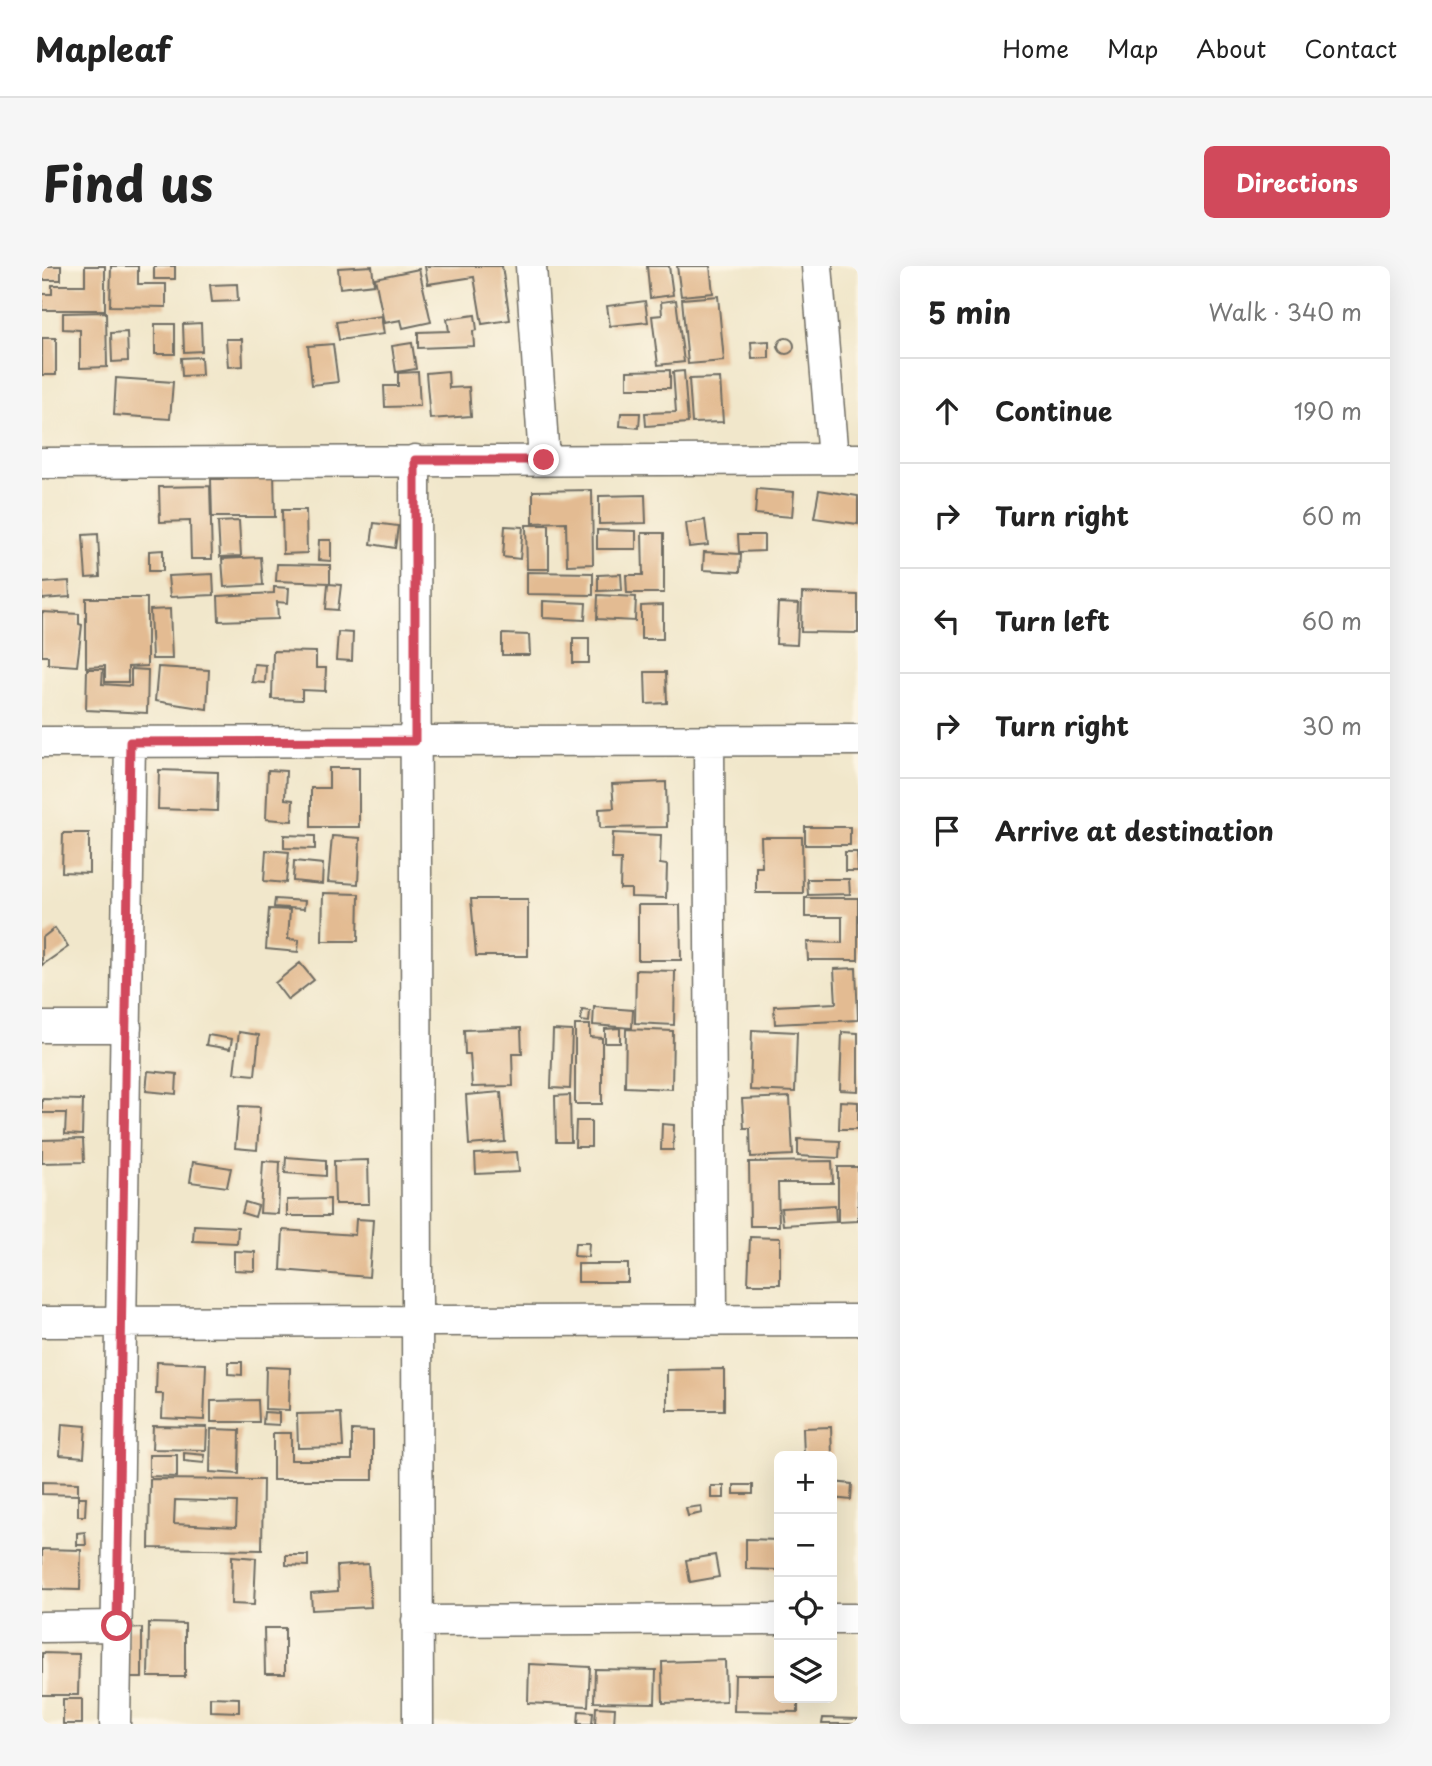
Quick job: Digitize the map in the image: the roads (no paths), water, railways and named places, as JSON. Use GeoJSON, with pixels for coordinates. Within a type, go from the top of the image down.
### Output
{"type":"FeatureCollection","features":[{"type":"Feature","properties":{"kind":"street"},"geometry":{"type":"LineString","coordinates":[[531,266],[544,460]]}},
{"type":"Feature","properties":{"kind":"street"},"geometry":{"type":"LineString","coordinates":[[42,463],[846,459],[817,266]]}},
{"type":"Feature","properties":{"kind":"street"},"geometry":{"type":"LineString","coordinates":[[415,460],[418,1724]]}},
{"type":"Feature","properties":{"kind":"street"},"geometry":{"type":"LineString","coordinates":[[709,740],[712,1320]]}},
{"type":"Feature","properties":{"kind":"street"},"geometry":{"type":"LineString","coordinates":[[42,742],[858,740]]}},
{"type":"Feature","properties":{"kind":"street"},"geometry":{"type":"LineString","coordinates":[[115,1724],[130,742]]}},
{"type":"Feature","properties":{"kind":"street"},"geometry":{"type":"LineString","coordinates":[[42,1027],[126,1027]]}},
{"type":"Feature","properties":{"kind":"street"},"geometry":{"type":"LineString","coordinates":[[42,1322],[858,1320]]}},
{"type":"Feature","properties":{"kind":"street"},"geometry":{"type":"LineString","coordinates":[[417,1621],[774,1619]]}},
{"type":"Feature","properties":{"kind":"street"},"geometry":{"type":"LineString","coordinates":[[837,1619],[858,1619]]}},
{"type":"Feature","properties":{"kind":"street"},"geometry":{"type":"LineString","coordinates":[[42,1627],[117,1626]]}}]}
